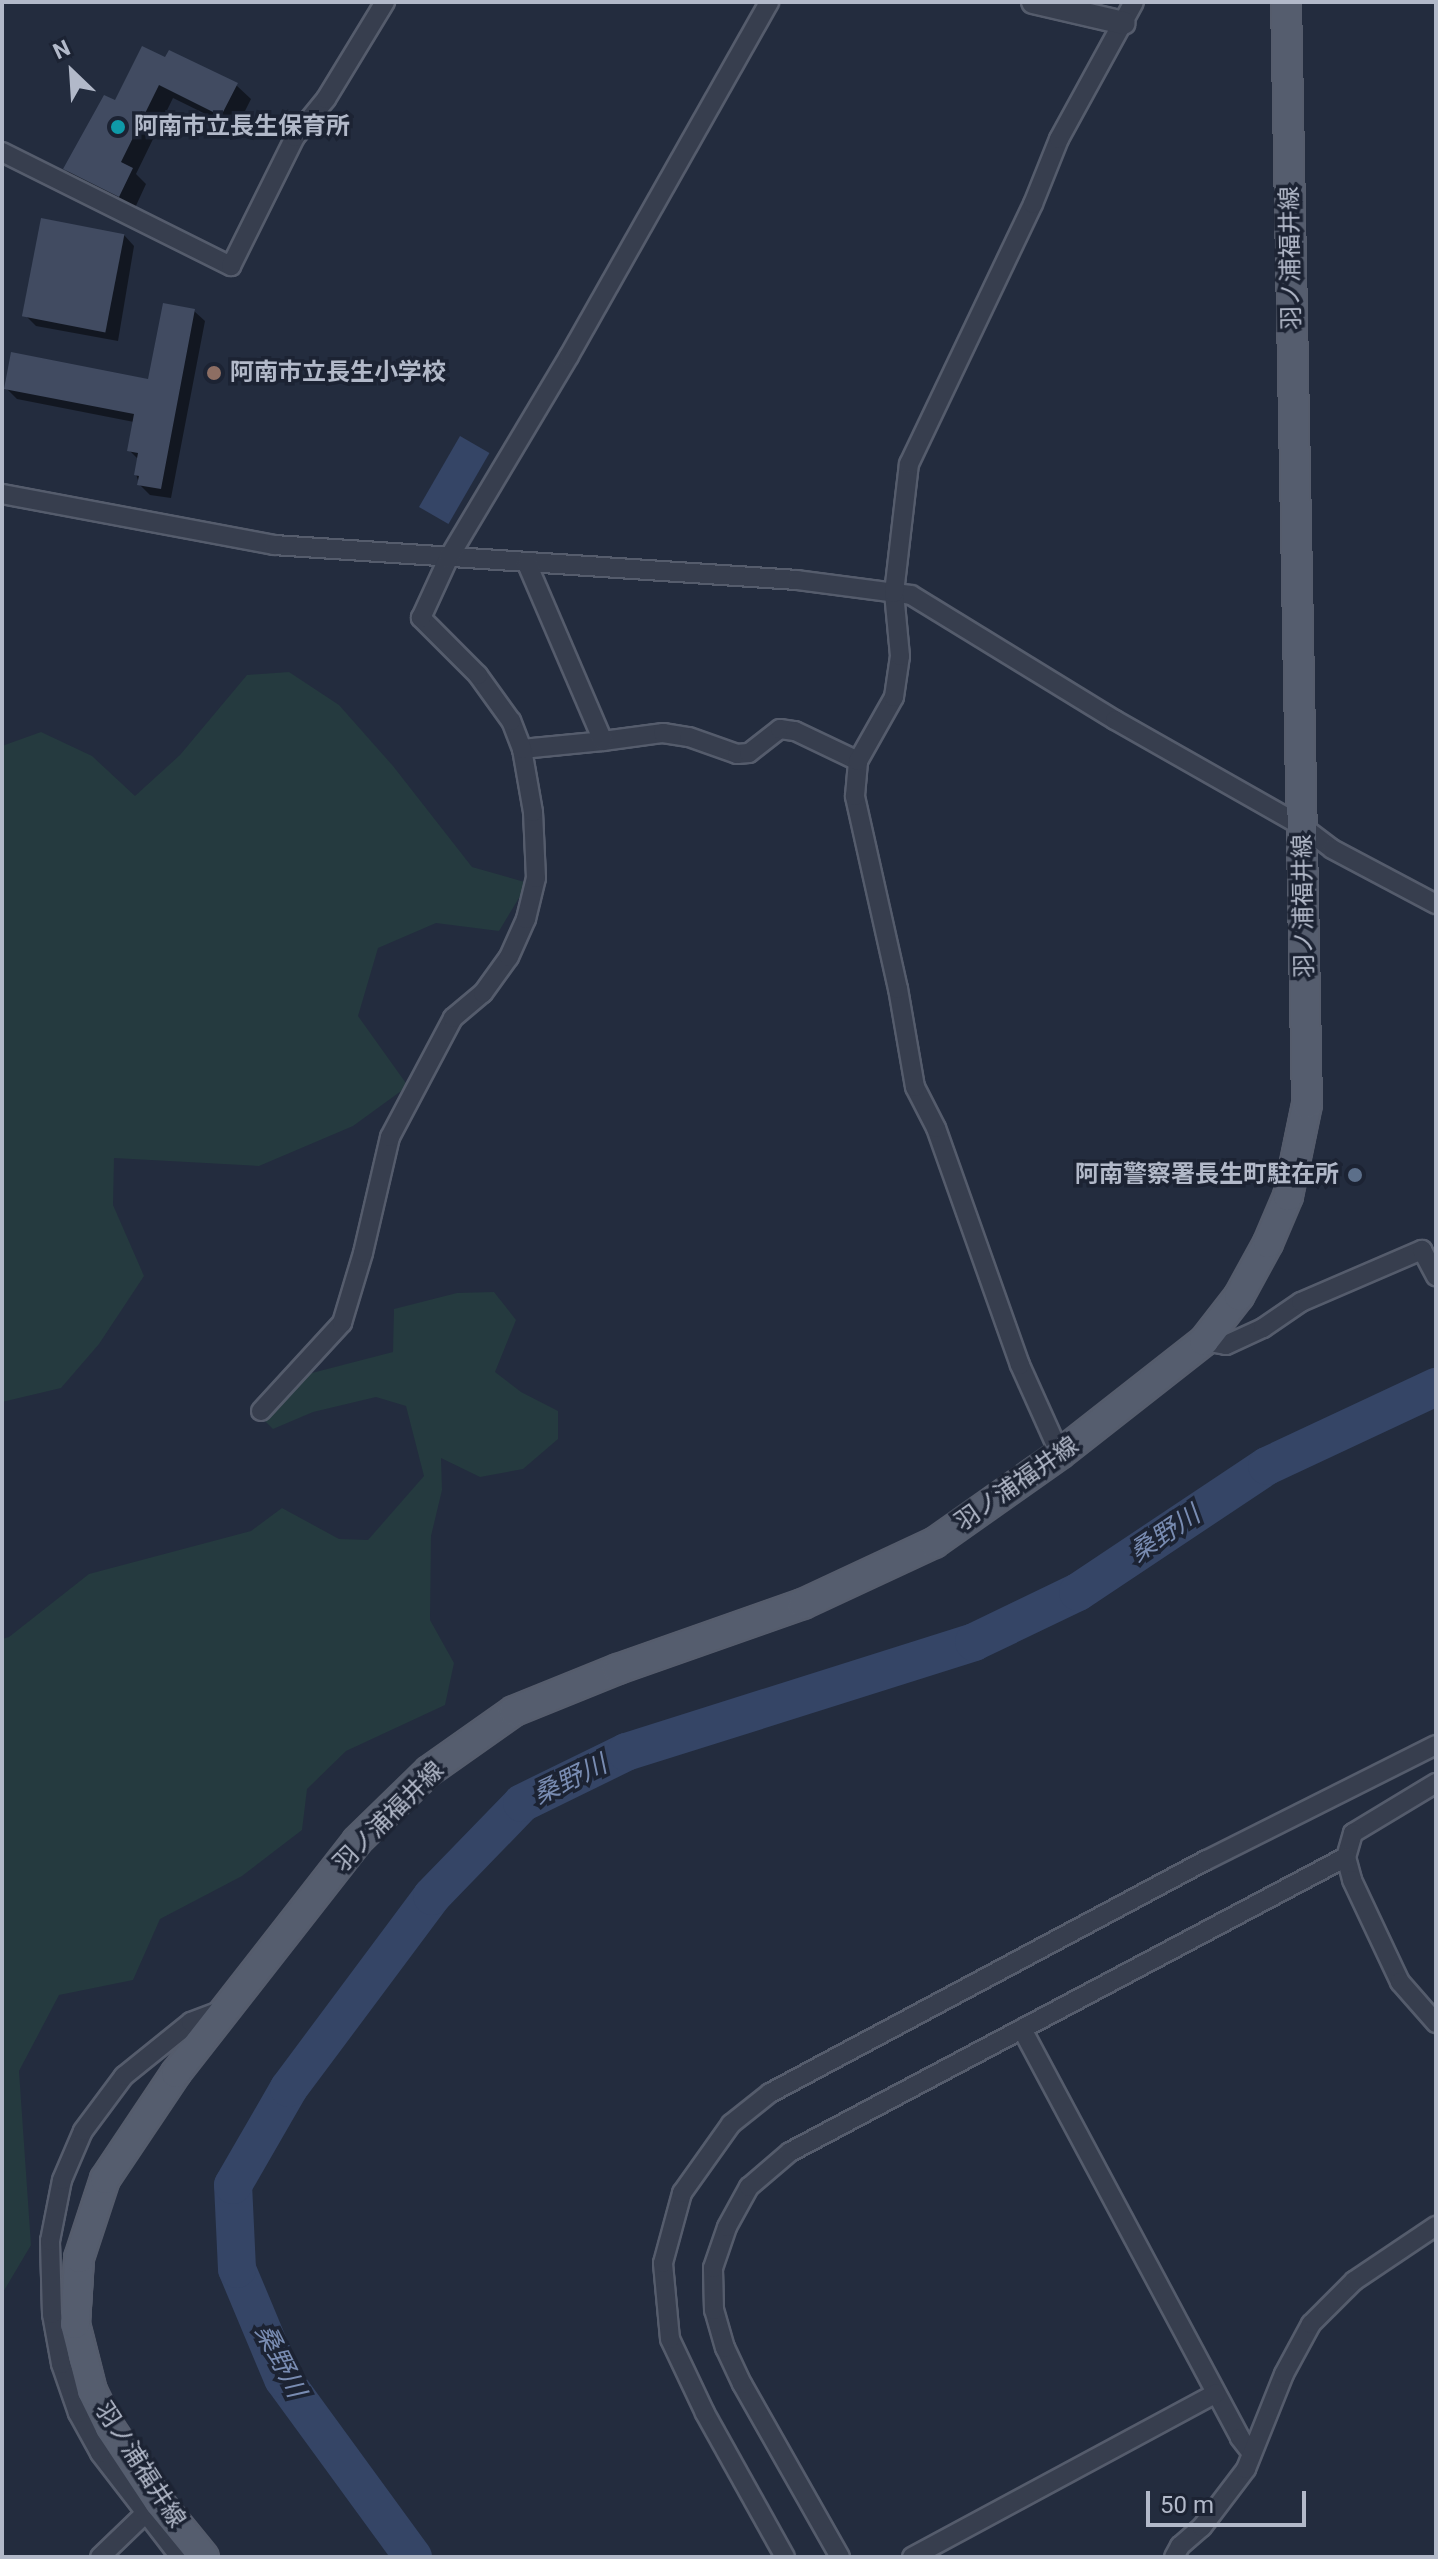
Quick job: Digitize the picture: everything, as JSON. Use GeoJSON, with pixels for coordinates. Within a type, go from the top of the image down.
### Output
{"type":"FeatureCollection","features":[{"type":"Feature","properties":{"kind":"main road","name":"羽ノ浦福井線"},"geometry":{"type":"LineString","coordinates":[[204,2557],[152,2508],[92,2391],[75,2324],[79,2258],[105,2179],[176,2073],[357,1841],[429,1771],[514,1711],[866,1577],[934,1543],[1060,1454],[1204,1341],[1239,1296],[1268,1243],[1288,1196],[1307,1104],[1286,2]]}},
{"type":"Feature","properties":{"kind":"street"},"geometry":{"type":"LineString","coordinates":[[2,152],[231,266],[295,137],[326,99],[385,2]]}},
{"type":"Feature","properties":{"kind":"street"},"geometry":{"type":"LineString","coordinates":[[261,1411],[342,1323],[390,1137],[453,1018],[483,993],[509,957],[526,919],[536,878],[533,812],[522,749],[511,721],[492,692],[421,618],[448,559],[569,356],[769,2]]}},
{"type":"Feature","properties":{"kind":"street"},"geometry":{"type":"LineString","coordinates":[[1033,2],[1124,23]]}},
{"type":"Feature","properties":{"kind":"street"},"geometry":{"type":"LineString","coordinates":[[1060,1454],[1020,1365],[936,1128],[915,1087],[898,989],[856,813],[858,761],[894,697],[900,656],[894,593],[909,464],[1033,204],[1059,139],[1134,2]]}},
{"type":"Feature","properties":{"kind":"street"},"geometry":{"type":"LineString","coordinates":[[2,494],[274,545],[797,580],[911,595],[1156,744],[1303,827],[1332,849],[1436,904]]}},
{"type":"Feature","properties":{"kind":"street"},"geometry":{"type":"LineString","coordinates":[[527,564],[603,741]]}},
{"type":"Feature","properties":{"kind":"street"},"geometry":{"type":"LineString","coordinates":[[522,749],[663,733],[689,737],[737,754],[749,753],[780,729],[795,731],[858,761]]}},
{"type":"Feature","properties":{"kind":"street"},"geometry":{"type":"LineString","coordinates":[[1204,1341],[1226,1345],[1263,1328],[1301,1302],[1431,1259]]}},
{"type":"Feature","properties":{"kind":"street"},"geometry":{"type":"LineString","coordinates":[[785,2557],[705,2413],[670,2339],[663,2263],[682,2193],[731,2124],[770,2093],[1207,1860],[1436,1745]]}},
{"type":"Feature","properties":{"kind":"street"},"geometry":{"type":"LineString","coordinates":[[1436,1783],[1353,1833],[1346,1857],[1352,1880],[1400,1982],[1436,2023]]}},
{"type":"Feature","properties":{"kind":"street"},"geometry":{"type":"LineString","coordinates":[[840,2557],[725,2348],[714,2310],[713,2268],[727,2227],[749,2187],[790,2152],[1346,1857]]}},
{"type":"Feature","properties":{"kind":"street"},"geometry":{"type":"LineString","coordinates":[[180,2557],[152,2508],[100,2453],[78,2413],[61,2364],[52,2314],[50,2241],[62,2180],[83,2131],[124,2076],[191,2022],[225,2010]]}},
{"type":"Feature","properties":{"kind":"street"},"geometry":{"type":"LineString","coordinates":[[1022,2029],[1216,2393],[1251,2452]]}},
{"type":"Feature","properties":{"kind":"street"},"geometry":{"type":"LineString","coordinates":[[1174,2557],[1180,2546],[1202,2527],[1246,2469],[1284,2374],[1311,2324],[1354,2281],[1436,2226]]}},
{"type":"Feature","properties":{"kind":"street"},"geometry":{"type":"LineString","coordinates":[[912,2557],[1216,2393]]}},
{"type":"Feature","properties":{"kind":"street"},"geometry":{"type":"LineString","coordinates":[[100,2557],[152,2508]]}},
{"type":"Feature","properties":{"kind":"green space"},"geometry":{"type":"Polygon","coordinates":[[[289,672],[339,705],[393,766],[472,867],[528,883],[499,931],[436,923],[378,948],[358,1016],[408,1086],[353,1126],[259,1166],[114,1158],[113,1205],[144,1276],[99,1344],[61,1388],[2,1402],[2,746],[41,732],[92,756],[135,796],[180,755],[247,675],[289,672]]]}},
{"type":"Feature","properties":{"kind":"green space"},"geometry":{"type":"Polygon","coordinates":[[[494,1292],[516,1320],[495,1372],[521,1392],[558,1411],[558,1439],[523,1469],[480,1477],[441,1458],[442,1490],[431,1536],[430,1620],[454,1663],[445,1705],[346,1751],[307,1789],[302,1830],[242,1876],[160,1919],[133,1980],[59,1995],[19,2071],[31,2245],[2,2294],[2,1639],[9,1637],[89,1574],[251,1531],[282,1508],[339,1539],[368,1540],[424,1476],[406,1406],[376,1397],[313,1412],[273,1429],[263,1419],[308,1374],[393,1352],[394,1309],[457,1293],[494,1292]]]}},
{"type":"Feature","properties":{"kind":"water"},"geometry":{"type":"Polygon","coordinates":[[[460,436],[489,453],[448,524],[419,507],[460,436]]]}},
{"type":"Feature","properties":{"kind":"building","name":"阿南市立長生保育所"},"geometry":{"type":"Polygon","coordinates":[[[142,46],[165,57],[169,50],[238,83],[221,116],[159,85],[121,162],[133,168],[119,197],[63,169],[104,95],[115,100],[142,46]]]}},
{"type":"Feature","properties":{"kind":"building"},"geometry":{"type":"Polygon","coordinates":[[[41,218],[124,234],[105,332],[22,316],[41,218]]]}},
{"type":"Feature","properties":{"kind":"building"},"geometry":{"type":"Polygon","coordinates":[[[163,303],[195,309],[161,489],[137,485],[139,476],[134,475],[138,453],[127,451],[134,414],[4,389],[11,352],[148,379],[163,303]]]}},
{"type":"Feature","properties":{"kind":"waterway","name":"桑野川"},"geometry":{"type":"LineString","coordinates":[[413,2557],[283,2379],[237,2269],[233,2185],[289,2088],[432,1896],[522,1803],[626,1752],[974,1642],[1078,1592],[1267,1466],[1436,1387]]}},
{"type":"Feature","properties":{"kind":"place","name":"阿南市立長生保育所"},"geometry":{"type":"Point","coordinates":[118,127]}},
{"type":"Feature","properties":{"kind":"place","name":"阿南市立長生小学校"},"geometry":{"type":"Point","coordinates":[214,373]}},
{"type":"Feature","properties":{"kind":"place","name":"阿南警察署長生町駐在所"},"geometry":{"type":"Point","coordinates":[1355,1175]}}]}
